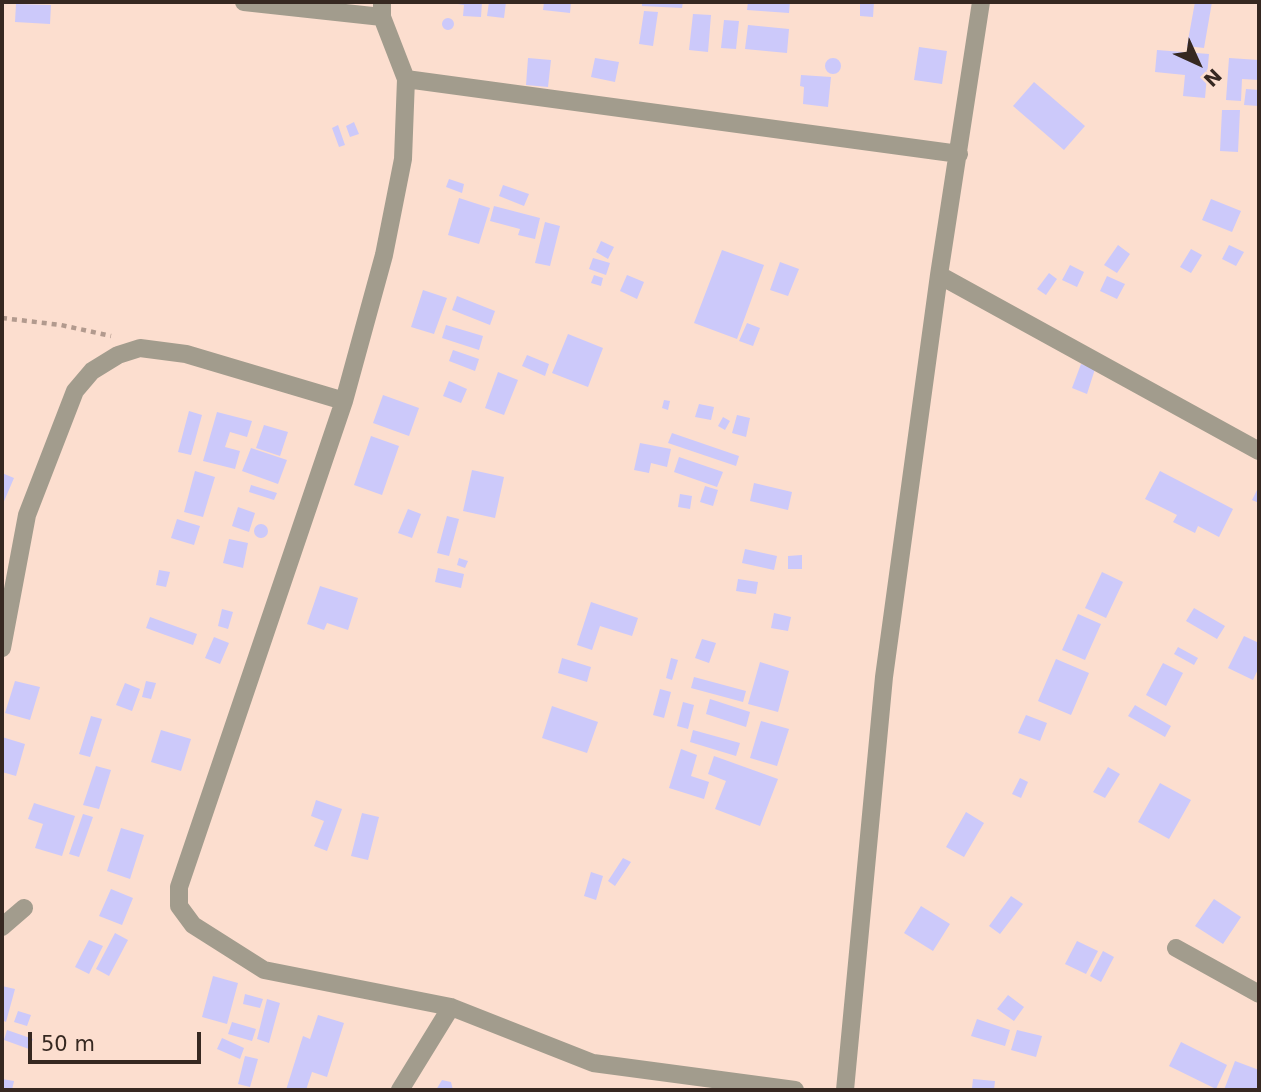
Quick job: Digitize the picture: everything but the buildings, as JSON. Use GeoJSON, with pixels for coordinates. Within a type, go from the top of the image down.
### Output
{"type":"FeatureCollection","features":[{"type":"Feature","properties":{"kind":"street"},"geometry":{"type":"LineString","coordinates":[[244,2],[382,10],[405,79],[401,171],[384,255],[344,401],[179,887],[179,906],[193,925],[264,970],[451,1007],[593,1063],[795,1090]]}},
{"type":"Feature","properties":{"kind":"street"},"geometry":{"type":"LineString","coordinates":[[845,1090],[884,677],[939,275],[981,2]]}},
{"type":"Feature","properties":{"kind":"street"},"geometry":{"type":"LineString","coordinates":[[405,79],[959,154]]}},
{"type":"Feature","properties":{"kind":"street"},"geometry":{"type":"LineString","coordinates":[[939,275],[1259,451]]}},
{"type":"Feature","properties":{"kind":"street"},"geometry":{"type":"LineString","coordinates":[[2,648],[26,515],[75,391],[92,371],[118,355],[140,348],[186,354],[344,401]]}},
{"type":"Feature","properties":{"kind":"street"},"geometry":{"type":"LineString","coordinates":[[2,928],[24,908]]}},
{"type":"Feature","properties":{"kind":"street"},"geometry":{"type":"LineString","coordinates":[[1176,948],[1259,994]]}},
{"type":"Feature","properties":{"kind":"street"},"geometry":{"type":"LineString","coordinates":[[400,1090],[451,1007]]}},
{"type":"Feature","properties":{"kind":"path"},"geometry":{"type":"LineString","coordinates":[[2,318],[61,325],[122,339],[140,348]]}}]}
